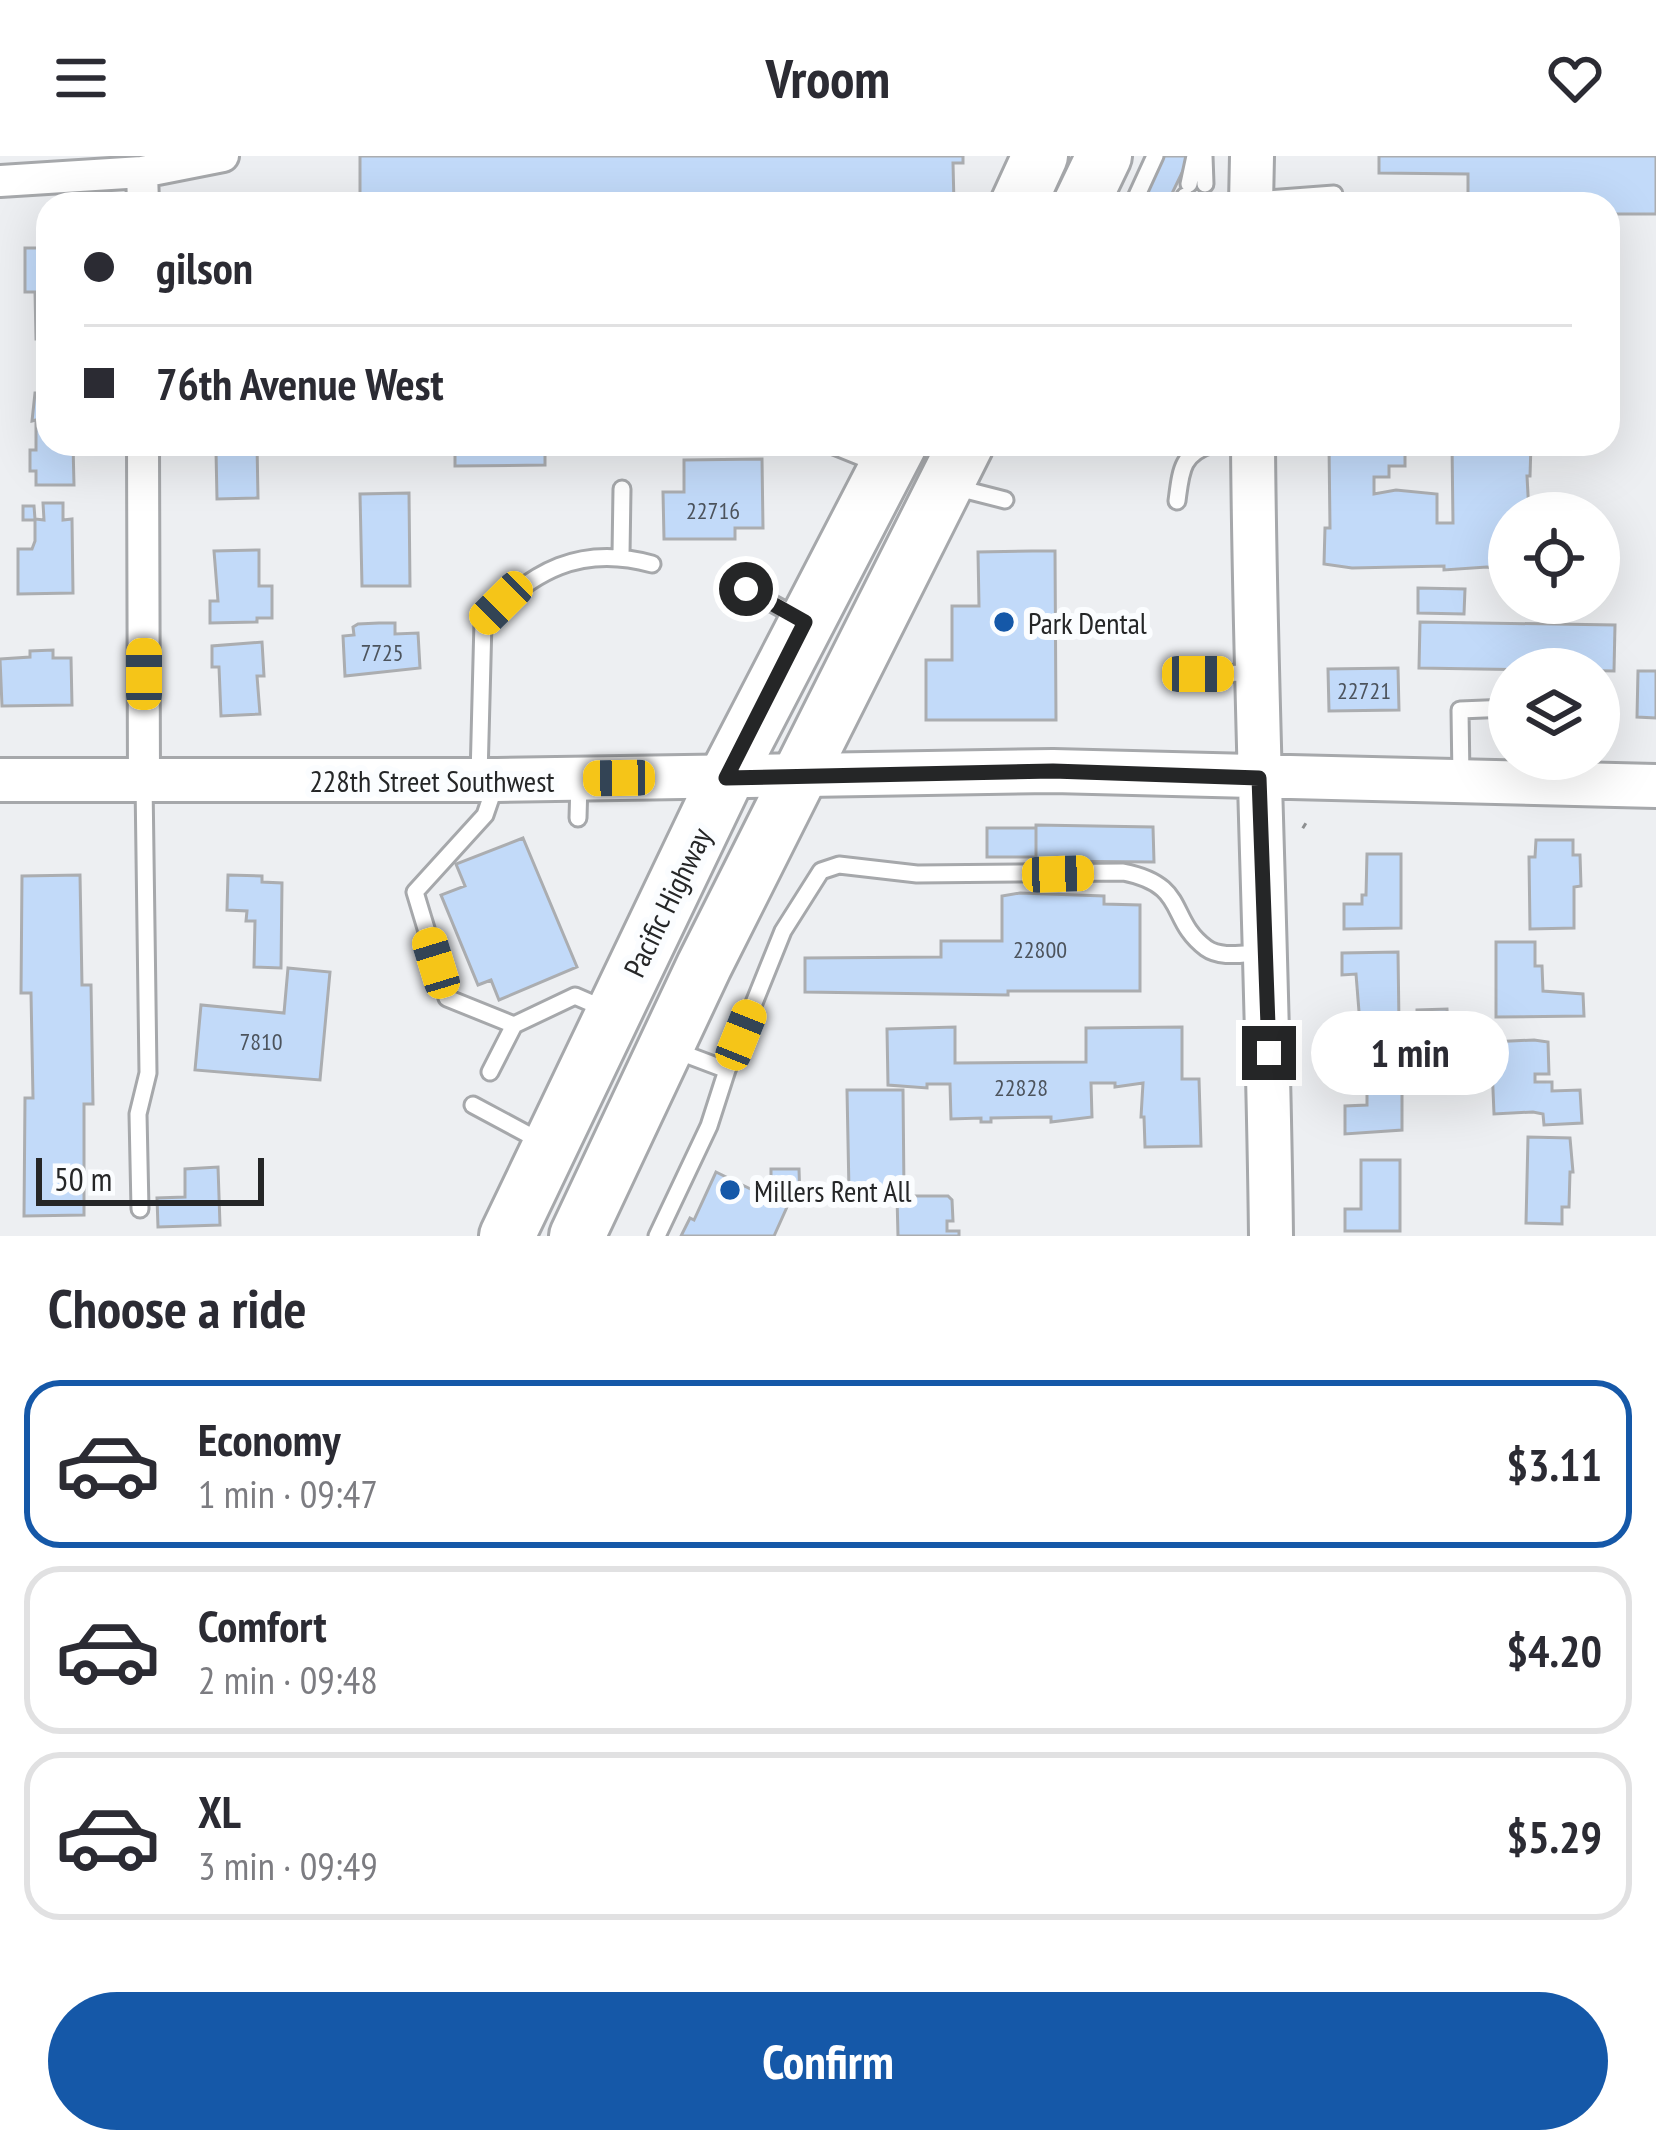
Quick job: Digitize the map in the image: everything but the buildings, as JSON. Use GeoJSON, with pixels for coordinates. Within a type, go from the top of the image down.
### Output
{"type":"FeatureCollection","features":[{"type":"Feature","properties":{"kind":"highway"},"geometry":{"type":"LineString","coordinates":[[1024,192],[1040,156]]}},
{"type":"Feature","properties":{"kind":"highway"},"geometry":{"type":"LineString","coordinates":[[1088,192],[1104,156]]}},
{"type":"Feature","properties":{"kind":"highway","name":"Pacific Highway"},"geometry":{"type":"LineString","coordinates":[[508,1236],[726,778],[893,456]]}},
{"type":"Feature","properties":{"kind":"highway","name":"Pacific Highway"},"geometry":{"type":"LineString","coordinates":[[577,1236],[665,1047],[956,464]]}},
{"type":"Feature","properties":{"kind":"street"},"geometry":{"type":"LineString","coordinates":[[0,181],[142,172],[223,156]]}},
{"type":"Feature","properties":{"kind":"street"},"geometry":{"type":"LineString","coordinates":[[1251,192],[1252,156]]}},
{"type":"Feature","properties":{"kind":"street"},"geometry":{"type":"LineString","coordinates":[[142,172],[143,192]]}},
{"type":"Feature","properties":{"kind":"street"},"geometry":{"type":"LineString","coordinates":[[143,456],[144,779]]}},
{"type":"Feature","properties":{"kind":"street"},"geometry":{"type":"LineString","coordinates":[[1253,456],[1271,1236]]}},
{"type":"Feature","properties":{"kind":"street","name":"228th Street Southwest"},"geometry":{"type":"LineString","coordinates":[[0,780],[488,780],[579,798],[726,778],[1053,771],[1461,781],[1586,778],[1656,786]]}},
{"type":"Feature","properties":{"kind":"lane"},"geometry":{"type":"LineString","coordinates":[[1138,192],[1155,156]]}},
{"type":"Feature","properties":{"kind":"lane"},"geometry":{"type":"LineString","coordinates":[[1191,192],[1199,156]]}},
{"type":"Feature","properties":{"kind":"lane"},"geometry":{"type":"LineString","coordinates":[[1177,501],[1187,456]]}},
{"type":"Feature","properties":{"kind":"lane"},"geometry":{"type":"LineString","coordinates":[[956,464],[1005,500]]}},
{"type":"Feature","properties":{"kind":"lane"},"geometry":{"type":"LineString","coordinates":[[621,555],[622,489]]}},
{"type":"Feature","properties":{"kind":"lane"},"geometry":{"type":"LineString","coordinates":[[514,1025],[447,998],[415,892],[485,815],[483,621],[520,584],[552,568],[621,555],[652,564]]}},
{"type":"Feature","properties":{"kind":"lane"},"geometry":{"type":"LineString","coordinates":[[746,589],[805,622]]}},
{"type":"Feature","properties":{"kind":"lane"},"geometry":{"type":"LineString","coordinates":[[1198,674],[1255,673]]}},
{"type":"Feature","properties":{"kind":"lane"},"geometry":{"type":"LineString","coordinates":[[1461,781],[1460,710],[1488,709]]}},
{"type":"Feature","properties":{"kind":"lane"},"geometry":{"type":"LineString","coordinates":[[140,1209],[138,1114],[148,1072],[144,779]]}},
{"type":"Feature","properties":{"kind":"lane"},"geometry":{"type":"LineString","coordinates":[[657,1236],[709,1126],[783,931],[821,871],[839,866],[917,874],[1123,872],[1143,876],[1170,892],[1204,947],[1221,954],[1267,952]]}},
{"type":"Feature","properties":{"kind":"lane"},"geometry":{"type":"LineString","coordinates":[[490,1072],[514,1025],[575,996],[612,1013]]}},
{"type":"Feature","properties":{"kind":"lane"},"geometry":{"type":"LineString","coordinates":[[665,1047],[727,1070]]}},
{"type":"Feature","properties":{"kind":"lane"},"geometry":{"type":"LineString","coordinates":[[473,1105],[550,1146]]}},
{"type":"Feature","properties":{"kind":"place","name":"Park Dental"},"geometry":{"type":"Point","coordinates":[1004,622]}},
{"type":"Feature","properties":{"kind":"place","name":"Millers Rent All"},"geometry":{"type":"Point","coordinates":[730,1190]}},
{"type":"Feature","properties":{"kind":"route"},"geometry":{"type":"LineString","coordinates":[[746,589],[805,622],[726,778],[1053,771],[1259,778],[1269,1053]]}}]}
